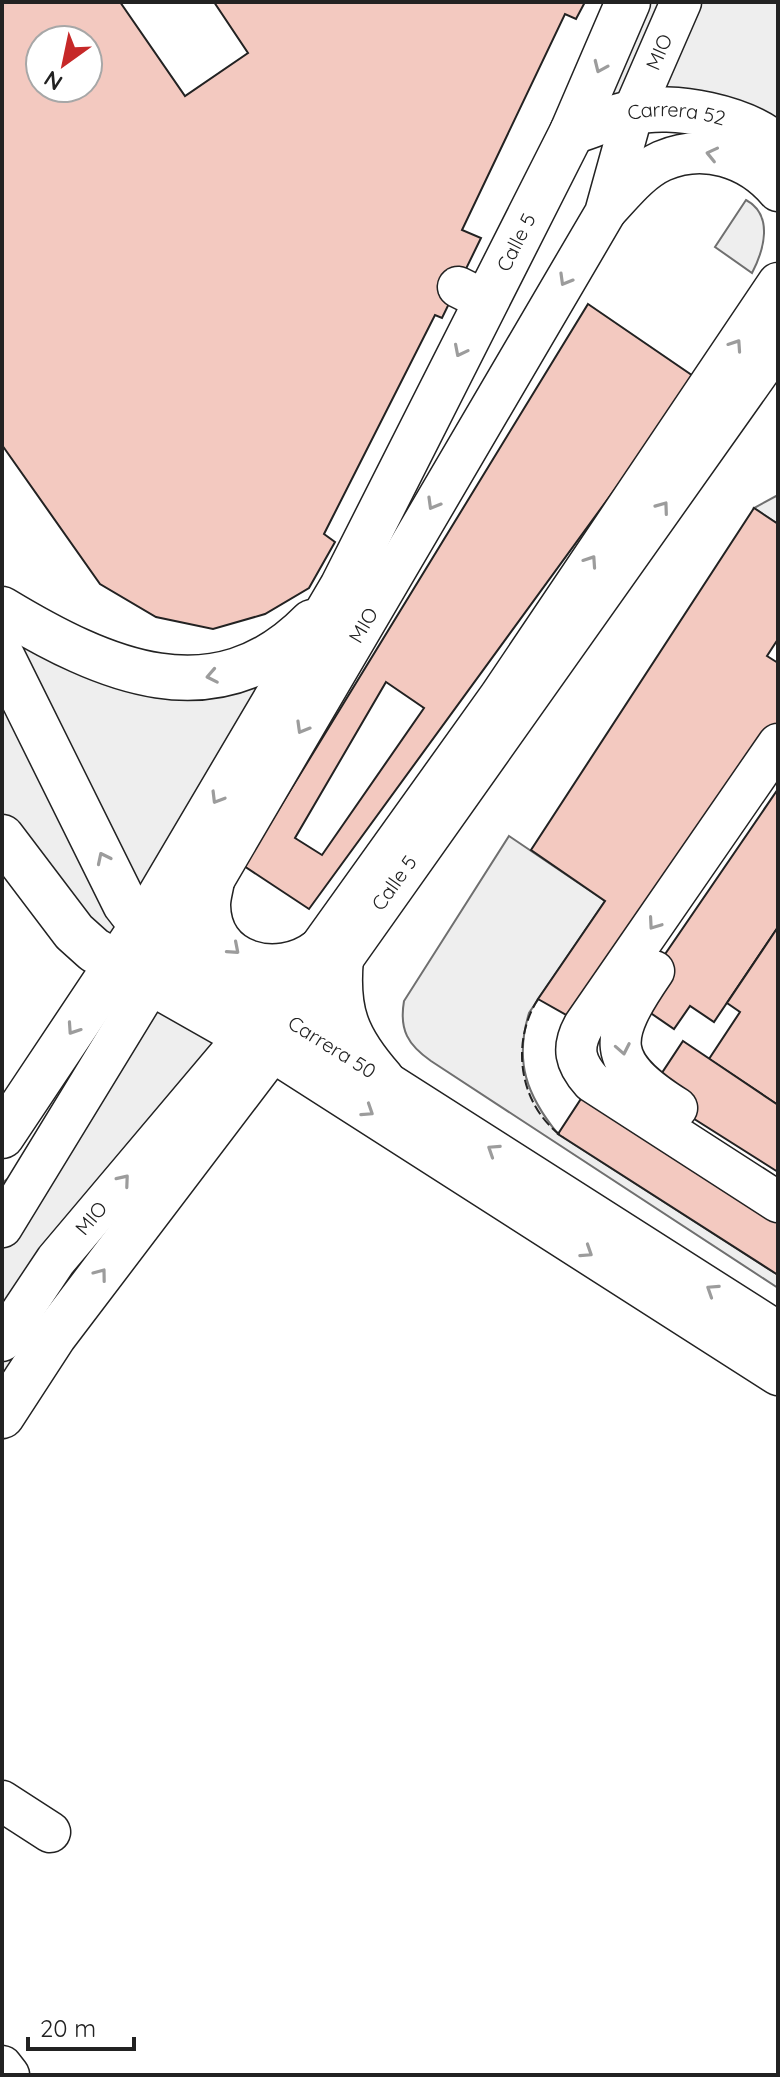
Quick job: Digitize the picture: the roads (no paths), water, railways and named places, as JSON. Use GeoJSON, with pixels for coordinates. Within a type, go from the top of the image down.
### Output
{"type":"FeatureCollection","features":[{"type":"Feature","properties":{"kind":"main road","name":"Calle 5"},"geometry":{"type":"LineString","coordinates":[[2,1136],[133,973],[157,936],[342,587],[472,294],[572,132],[628,2]]}},
{"type":"Feature","properties":{"kind":"main road","name":"Carrera 52"},"geometry":{"type":"LineString","coordinates":[[572,132],[633,112],[679,110],[726,119],[778,147]]}},
{"type":"Feature","properties":{"kind":"main road","name":"Calle 5"},"geometry":{"type":"LineString","coordinates":[[2,1416],[54,1336],[269,1029],[331,952],[760,387],[778,341]]}},
{"type":"Feature","properties":{"kind":"main road"},"geometry":{"type":"LineString","coordinates":[[2,609],[80,651],[121,668],[151,676],[203,678],[250,666],[283,647],[311,624],[342,587]]}},
{"type":"Feature","properties":{"kind":"main road","name":"Carrera 50"},"geometry":{"type":"LineString","coordinates":[[2,656],[125,904],[157,936],[269,1029]]}},
{"type":"Feature","properties":{"kind":"main road","name":"Carrera 50"},"geometry":{"type":"LineString","coordinates":[[2,837],[74,932],[133,973],[269,1029]]}},
{"type":"Feature","properties":{"kind":"main road"},"geometry":{"type":"LineString","coordinates":[[331,952],[345,1025],[360,1054],[382,1079]]}},
{"type":"Feature","properties":{"kind":"street","name":"MIO"},"geometry":{"type":"LineString","coordinates":[[157,936],[214,880],[605,213],[633,112],[681,2]]}},
{"type":"Feature","properties":{"kind":"street"},"geometry":{"type":"LineString","coordinates":[[605,213],[638,178],[661,161],[699,151],[749,165],[778,191]]}},
{"type":"Feature","properties":{"kind":"street"},"geometry":{"type":"LineString","coordinates":[[214,880],[210,907],[218,934],[236,954],[257,964],[281,967],[331,952],[778,283]]}},
{"type":"Feature","properties":{"kind":"street"},"geometry":{"type":"LineString","coordinates":[[778,744],[584,1025],[575,1045],[578,1064],[592,1082],[778,1202]]}},
{"type":"Feature","properties":{"kind":"street"},"geometry":{"type":"LineString","coordinates":[[778,789],[625,1015],[621,1045],[625,1061],[643,1086],[778,1172]]}},
{"type":"Feature","properties":{"kind":"street"},"geometry":{"type":"LineString","coordinates":[[2,1227],[133,973]]}},
{"type":"Feature","properties":{"kind":"street","name":"MIO"},"geometry":{"type":"LineString","coordinates":[[2,1341],[56,1260],[269,1029]]}},
{"type":"Feature","properties":{"kind":"street","name":"Carrera 50"},"geometry":{"type":"LineString","coordinates":[[269,1029],[382,1079],[778,1332]]}},
{"type":"Feature","properties":{"kind":"street","name":"Carrera 50"},"geometry":{"type":"LineString","coordinates":[[269,1029],[778,1375]]}},
{"type":"Feature","properties":{"kind":"street"},"geometry":{"type":"LineString","coordinates":[[2,1801],[50,1832]]}},
{"type":"Feature","properties":{"kind":"street"},"geometry":{"type":"LineString","coordinates":[[2,2066],[9,2075]]}}]}
